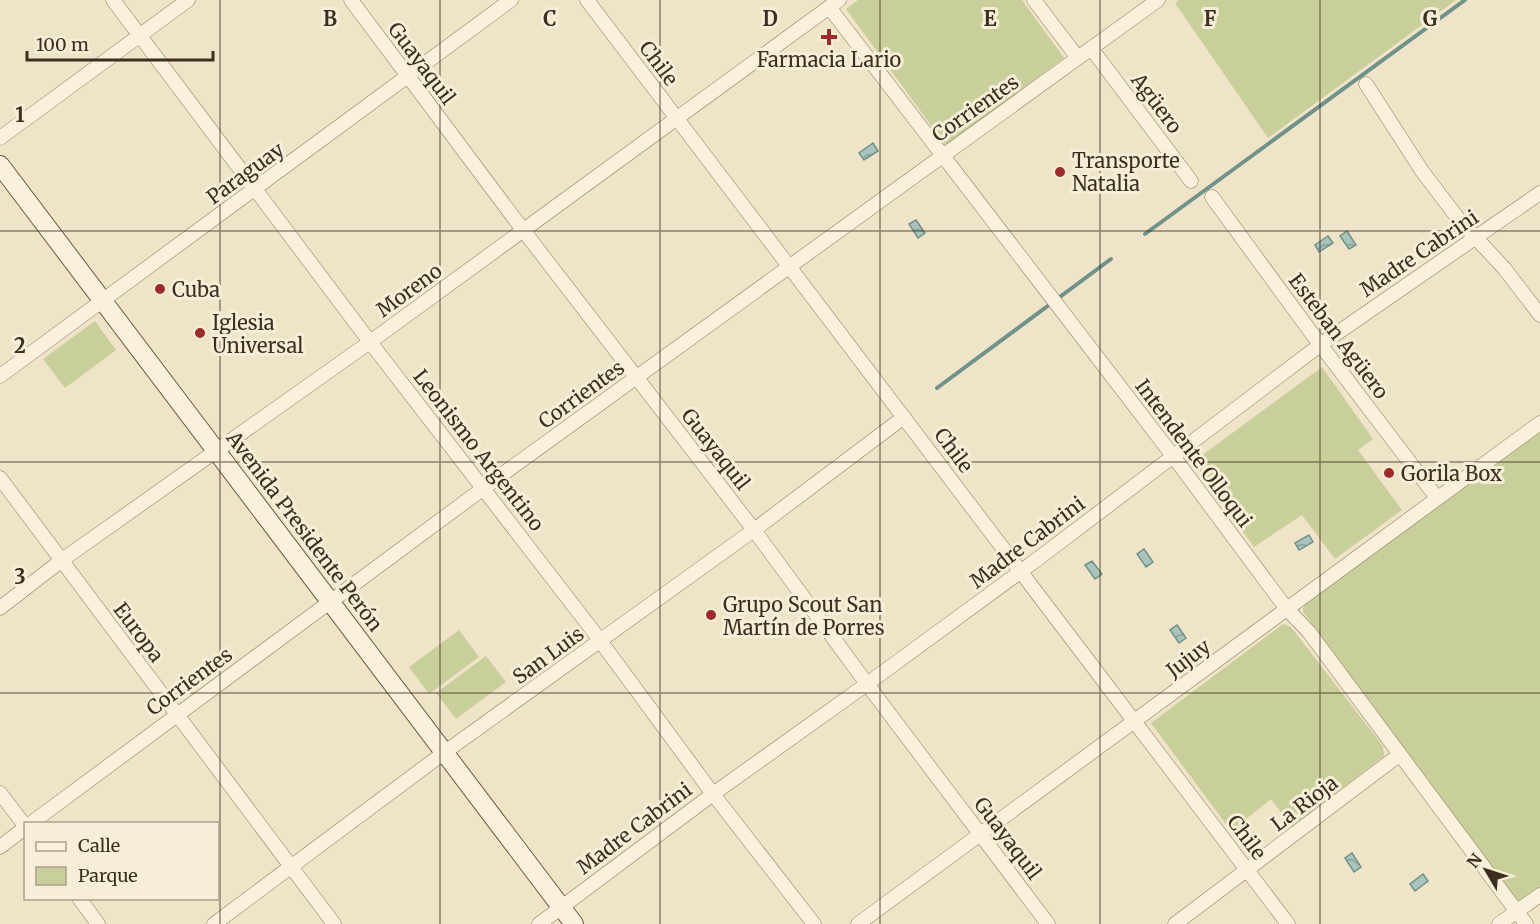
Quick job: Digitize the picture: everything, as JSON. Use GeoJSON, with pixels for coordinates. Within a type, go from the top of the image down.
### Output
{"type":"FeatureCollection","features":[{"type":"Feature","properties":{"kind":"main road","name":"Avenida Presidente Perón"},"geometry":{"type":"LineString","coordinates":[[0,165],[574,924]]}},
{"type":"Feature","properties":{"kind":"street","name":"Leonismo Argentino"},"geometry":{"type":"LineString","coordinates":[[113,0],[370,342],[484,488],[713,794],[814,924]]}},
{"type":"Feature","properties":{"kind":"street"},"geometry":{"type":"LineString","coordinates":[[0,138],[189,0]]}},
{"type":"Feature","properties":{"kind":"street","name":"Guayaquil"},"geometry":{"type":"LineString","coordinates":[[351,0],[523,230],[754,530],[1048,924]]}},
{"type":"Feature","properties":{"kind":"street","name":"Paraguay"},"geometry":{"type":"LineString","coordinates":[[0,376],[511,0]]}},
{"type":"Feature","properties":{"kind":"street","name":"Chile"},"geometry":{"type":"LineString","coordinates":[[587,0],[1288,924]]}},
{"type":"Feature","properties":{"kind":"street"},"geometry":{"type":"LineString","coordinates":[[1034,0],[1078,58]]}},
{"type":"Feature","properties":{"kind":"street","name":"Corrientes"},"geometry":{"type":"LineString","coordinates":[[33,822],[484,488],[1158,0]]}},
{"type":"Feature","properties":{"kind":"street","name":"Moreno"},"geometry":{"type":"LineString","coordinates":[[0,608],[62,560],[370,342],[834,4]]}},
{"type":"Feature","properties":{"kind":"street","name":"Intendente Olloqui"},"geometry":{"type":"LineString","coordinates":[[834,4],[943,155],[1287,608],[1309,632],[1526,924]]}},
{"type":"Feature","properties":{"kind":"street","name":"Agüero"},"geometry":{"type":"LineString","coordinates":[[1091,48],[1191,181]]}},
{"type":"Feature","properties":{"kind":"street"},"geometry":{"type":"LineString","coordinates":[[1366,84],[1422,171],[1476,239],[1504,268],[1540,315]]}},
{"type":"Feature","properties":{"kind":"street","name":"Madre Cabrini"},"geometry":{"type":"LineString","coordinates":[[539,924],[713,794],[1021,571],[1320,345],[1540,193]]}},
{"type":"Feature","properties":{"kind":"street","name":"Esteban Agüero"},"geometry":{"type":"LineString","coordinates":[[1212,197],[1320,345],[1437,498]]}},
{"type":"Feature","properties":{"kind":"street","name":"San Luis"},"geometry":{"type":"LineString","coordinates":[[214,924],[445,752],[754,530],[904,417]]}},
{"type":"Feature","properties":{"kind":"street","name":"Jujuy"},"geometry":{"type":"LineString","coordinates":[[858,924],[1540,423]]}},
{"type":"Feature","properties":{"kind":"street","name":"Europa"},"geometry":{"type":"LineString","coordinates":[[0,478],[334,924]]}},
{"type":"Feature","properties":{"kind":"street","name":"La Rioja"},"geometry":{"type":"LineString","coordinates":[[1175,924],[1399,755]]}},
{"type":"Feature","properties":{"kind":"street"},"geometry":{"type":"LineString","coordinates":[[0,793],[24,824]]}},
{"type":"Feature","properties":{"kind":"street"},"geometry":{"type":"LineString","coordinates":[[0,847],[24,829]]}},
{"type":"Feature","properties":{"kind":"street"},"geometry":{"type":"LineString","coordinates":[[1499,924],[1540,895]]}},
{"type":"Feature","properties":{"kind":"street"},"geometry":{"type":"LineString","coordinates":[[80,900],[98,924]]}},
{"type":"Feature","properties":{"kind":"green space"},"geometry":{"type":"Polygon","coordinates":[[[858,0],[1022,0],[1064,58],[946,146],[846,9],[858,0]]]}},
{"type":"Feature","properties":{"kind":"green space"},"geometry":{"type":"Polygon","coordinates":[[[1179,0],[1456,0],[1268,138],[1175,3],[1179,0]]]}},
{"type":"Feature","properties":{"kind":"green space"},"geometry":{"type":"Polygon","coordinates":[[[95,321],[116,350],[65,388],[43,359],[95,321]]]}},
{"type":"Feature","properties":{"kind":"green space"},"geometry":{"type":"Polygon","coordinates":[[[1322,367],[1373,439],[1358,450],[1402,510],[1335,559],[1302,515],[1254,547],[1193,462],[1322,367]]]}},
{"type":"Feature","properties":{"kind":"green space"},"geometry":{"type":"Polygon","coordinates":[[[1540,431],[1540,887],[1517,903],[1303,612],[1303,608],[1308,600],[1540,431]]]}},
{"type":"Feature","properties":{"kind":"green space"},"geometry":{"type":"Polygon","coordinates":[[[1283,624],[1291,627],[1383,746],[1384,756],[1292,827],[1271,799],[1231,831],[1151,723],[1283,624]]]}},
{"type":"Feature","properties":{"kind":"green space"},"geometry":{"type":"Polygon","coordinates":[[[459,630],[479,657],[429,694],[409,667],[459,630]]]}},
{"type":"Feature","properties":{"kind":"green space"},"geometry":{"type":"Polygon","coordinates":[[[486,656],[506,682],[456,719],[436,693],[486,656]]]}},
{"type":"Feature","properties":{"kind":"water"},"geometry":{"type":"Polygon","coordinates":[[[873,143],[878,151],[864,160],[859,153],[873,143]]]}},
{"type":"Feature","properties":{"kind":"water"},"geometry":{"type":"Polygon","coordinates":[[[916,220],[925,233],[918,238],[909,224],[916,220]]]}},
{"type":"Feature","properties":{"kind":"water"},"geometry":{"type":"Polygon","coordinates":[[[1347,231],[1356,245],[1349,249],[1340,236],[1347,231]]]}},
{"type":"Feature","properties":{"kind":"water"},"geometry":{"type":"Polygon","coordinates":[[[1328,236],[1333,243],[1319,252],[1315,245],[1328,236]]]}},
{"type":"Feature","properties":{"kind":"water"},"geometry":{"type":"Polygon","coordinates":[[[1309,535],[1313,542],[1299,550],[1295,543],[1309,535]]]}},
{"type":"Feature","properties":{"kind":"water"},"geometry":{"type":"Polygon","coordinates":[[[1144,549],[1153,562],[1146,567],[1137,554],[1144,549]]]}},
{"type":"Feature","properties":{"kind":"water"},"geometry":{"type":"Polygon","coordinates":[[[1092,561],[1102,574],[1095,579],[1085,565],[1092,561]]]}},
{"type":"Feature","properties":{"kind":"water"},"geometry":{"type":"Polygon","coordinates":[[[1177,625],[1186,638],[1179,643],[1170,630],[1177,625]]]}},
{"type":"Feature","properties":{"kind":"water"},"geometry":{"type":"Polygon","coordinates":[[[1352,853],[1361,867],[1354,872],[1345,858],[1352,853]]]}},
{"type":"Feature","properties":{"kind":"water"},"geometry":{"type":"Polygon","coordinates":[[[1423,874],[1428,881],[1415,891],[1410,884],[1423,874]]]}},
{"type":"Feature","properties":{"kind":"waterway"},"geometry":{"type":"LineString","coordinates":[[1145,234],[1465,0]]}},
{"type":"Feature","properties":{"kind":"waterway"},"geometry":{"type":"LineString","coordinates":[[937,388],[1111,259]]}},
{"type":"Feature","properties":{"kind":"place","name":"Farmacia Lario"},"geometry":{"type":"Point","coordinates":[829,37]}},
{"type":"Feature","properties":{"kind":"place","name":"Transporte Natalia"},"geometry":{"type":"Point","coordinates":[1060,172]}},
{"type":"Feature","properties":{"kind":"place","name":"Cuba"},"geometry":{"type":"Point","coordinates":[160,289]}},
{"type":"Feature","properties":{"kind":"place","name":"Iglesia Universal"},"geometry":{"type":"Point","coordinates":[200,333]}},
{"type":"Feature","properties":{"kind":"place","name":"Gorila Box"},"geometry":{"type":"Point","coordinates":[1389,473]}},
{"type":"Feature","properties":{"kind":"place","name":"Grupo Scout San Martín de Porres"},"geometry":{"type":"Point","coordinates":[711,615]}}]}
